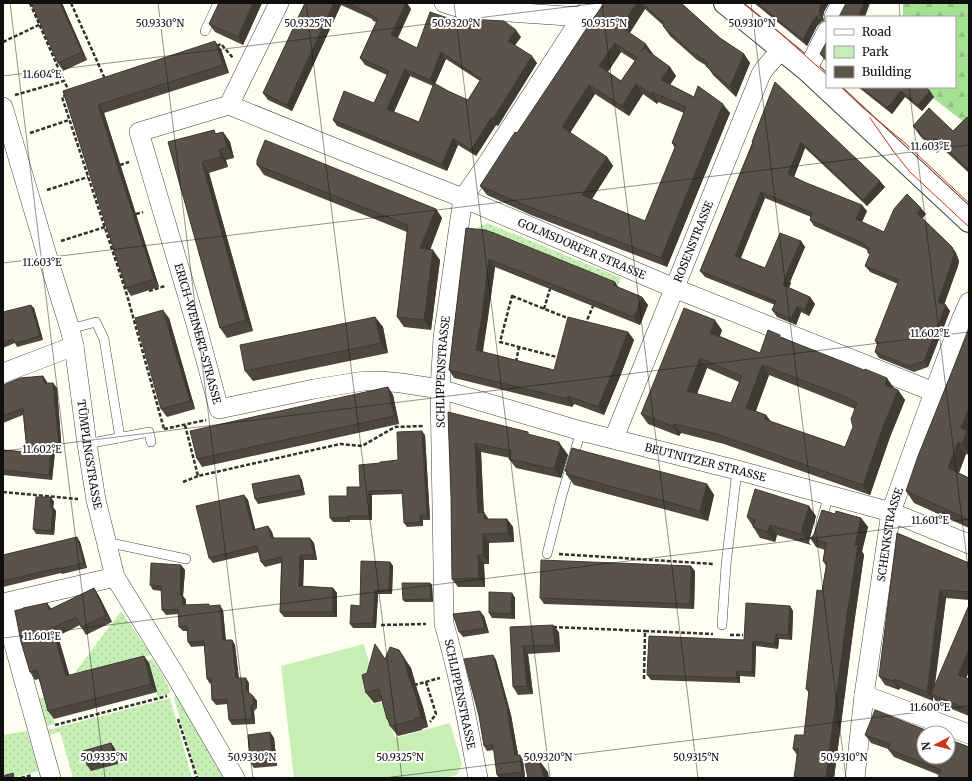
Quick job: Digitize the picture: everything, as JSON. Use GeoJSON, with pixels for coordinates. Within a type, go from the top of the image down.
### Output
{"type":"FeatureCollection","features":[{"type":"Feature","properties":{"kind":"street"},"geometry":{"type":"LineString","coordinates":[[230,105],[279,3]]}},
{"type":"Feature","properties":{"kind":"street"},"geometry":{"type":"LineString","coordinates":[[444,3],[465,6],[587,10]]}},
{"type":"Feature","properties":{"kind":"street"},"geometry":{"type":"LineString","coordinates":[[725,3],[782,49],[826,88]]}},
{"type":"Feature","properties":{"kind":"street"},"geometry":{"type":"LineString","coordinates":[[834,16],[841,3]]}},
{"type":"Feature","properties":{"kind":"street","name":"SCHLIPPENSTRASSE"},"geometry":{"type":"LineString","coordinates":[[478,778],[457,673],[444,624],[440,425],[440,389],[443,338],[463,198],[487,164],[587,10]]}},
{"type":"Feature","properties":{"kind":"street"},"geometry":{"type":"LineString","coordinates":[[807,70],[826,33]]}},
{"type":"Feature","properties":{"kind":"street","name":"ROSENSTRASSE"},"geometry":{"type":"LineString","coordinates":[[614,438],[761,74],[782,49]]}},
{"type":"Feature","properties":{"kind":"street"},"geometry":{"type":"LineString","coordinates":[[826,88],[969,222]]}},
{"type":"Feature","properties":{"kind":"street","name":"TÜMPLINGSTRASSE"},"geometry":{"type":"LineString","coordinates":[[7,101],[12,138],[72,338],[96,500],[115,577],[177,678],[235,778]]}},
{"type":"Feature","properties":{"kind":"street","name":"GOLMSDORFER STRASSE"},"geometry":{"type":"LineString","coordinates":[[230,105],[463,198],[674,288],[934,392]]}},
{"type":"Feature","properties":{"kind":"street","name":"ERICH-WEINERT-STRASSE"},"geometry":{"type":"LineString","coordinates":[[230,105],[140,132],[196,324],[218,409],[314,389],[364,381],[401,383],[440,389]]}},
{"type":"Feature","properties":{"kind":"street","name":"SCHENKSTRASSE"},"geometry":{"type":"LineString","coordinates":[[855,778],[864,695],[891,512],[934,392],[969,302]]}},
{"type":"Feature","properties":{"kind":"street"},"geometry":{"type":"LineString","coordinates":[[3,373],[72,338]]}},
{"type":"Feature","properties":{"kind":"street","name":"BEUTNITZER STRASSE"},"geometry":{"type":"LineString","coordinates":[[440,389],[581,431],[614,438],[737,470],[891,512],[969,544]]}},
{"type":"Feature","properties":{"kind":"street"},"geometry":{"type":"LineString","coordinates":[[52,778],[3,604],[115,577]]}},
{"type":"Feature","properties":{"kind":"street"},"geometry":{"type":"LineString","coordinates":[[864,695],[969,734]]}},
{"type":"Feature","properties":{"kind":"lane"},"geometry":{"type":"LineString","coordinates":[[205,31],[218,3]]}},
{"type":"Feature","properties":{"kind":"lane"},"geometry":{"type":"LineString","coordinates":[[72,338],[96,322],[104,339],[120,438]]}},
{"type":"Feature","properties":{"kind":"lane"},"geometry":{"type":"LineString","coordinates":[[547,554],[562,495],[581,431]]}},
{"type":"Feature","properties":{"kind":"lane"},"geometry":{"type":"LineString","coordinates":[[87,444],[149,432],[152,442]]}},
{"type":"Feature","properties":{"kind":"lane"},"geometry":{"type":"LineString","coordinates":[[722,625],[726,565],[737,470]]}},
{"type":"Feature","properties":{"kind":"lane"},"geometry":{"type":"LineString","coordinates":[[819,528],[829,495]]}},
{"type":"Feature","properties":{"kind":"lane"},"geometry":{"type":"LineString","coordinates":[[106,542],[186,559]]}},
{"type":"Feature","properties":{"kind":"path"},"geometry":{"type":"LineString","coordinates":[[30,3],[41,24],[70,94],[62,97],[127,295],[164,429],[214,418],[218,409]]}},
{"type":"Feature","properties":{"kind":"path"},"geometry":{"type":"LineString","coordinates":[[71,3],[106,82]]}},
{"type":"Feature","properties":{"kind":"path"},"geometry":{"type":"LineString","coordinates":[[3,42],[41,24]]}},
{"type":"Feature","properties":{"kind":"path"},"geometry":{"type":"LineString","coordinates":[[214,47],[221,44],[246,72]]}},
{"type":"Feature","properties":{"kind":"path"},"geometry":{"type":"LineString","coordinates":[[7,101],[64,81]]}},
{"type":"Feature","properties":{"kind":"path"},"geometry":{"type":"LineString","coordinates":[[12,138],[69,120]]}},
{"type":"Feature","properties":{"kind":"path"},"geometry":{"type":"LineString","coordinates":[[30,196],[88,177]]}},
{"type":"Feature","properties":{"kind":"path"},"geometry":{"type":"LineString","coordinates":[[45,247],[105,227]]}},
{"type":"Feature","properties":{"kind":"path"},"geometry":{"type":"LineString","coordinates":[[544,309],[550,289]]}},
{"type":"Feature","properties":{"kind":"path"},"geometry":{"type":"LineString","coordinates":[[512,296],[585,325],[597,328],[587,365],[500,342],[512,296]]}},
{"type":"Feature","properties":{"kind":"path"},"geometry":{"type":"LineString","coordinates":[[585,325],[593,306]]}},
{"type":"Feature","properties":{"kind":"path"},"geometry":{"type":"LineString","coordinates":[[514,367],[520,347]]}},
{"type":"Feature","properties":{"kind":"path"},"geometry":{"type":"LineString","coordinates":[[592,350],[596,351]]}},
{"type":"Feature","properties":{"kind":"path"},"geometry":{"type":"LineString","coordinates":[[564,366],[566,360]]}},
{"type":"Feature","properties":{"kind":"path"},"geometry":{"type":"LineString","coordinates":[[185,425],[198,476]]}},
{"type":"Feature","properties":{"kind":"path"},"geometry":{"type":"LineString","coordinates":[[183,482],[198,476],[340,444],[362,446],[395,426],[440,425]]}},
{"type":"Feature","properties":{"kind":"path"},"geometry":{"type":"LineString","coordinates":[[3,492],[96,500]]}},
{"type":"Feature","properties":{"kind":"path"},"geometry":{"type":"LineString","coordinates":[[547,554],[726,565]]}},
{"type":"Feature","properties":{"kind":"path"},"geometry":{"type":"LineString","coordinates":[[381,625],[444,624]]}},
{"type":"Feature","properties":{"kind":"path"},"geometry":{"type":"LineString","coordinates":[[548,626],[714,634]]}},
{"type":"Feature","properties":{"kind":"path"},"geometry":{"type":"LineString","coordinates":[[644,679],[645,631]]}},
{"type":"Feature","properties":{"kind":"path"},"geometry":{"type":"LineString","coordinates":[[729,635],[743,636]]}},
{"type":"Feature","properties":{"kind":"path"},"geometry":{"type":"LineString","coordinates":[[38,729],[171,695],[170,692],[177,678]]}},
{"type":"Feature","properties":{"kind":"path"},"geometry":{"type":"LineString","coordinates":[[426,682],[436,714],[430,722]]}},
{"type":"Feature","properties":{"kind":"path"},"geometry":{"type":"LineString","coordinates":[[414,685],[419,684]]}},
{"type":"Feature","properties":{"kind":"path"},"geometry":{"type":"LineString","coordinates":[[177,716],[197,778]]}},
{"type":"Feature","properties":{"kind":"green space"},"geometry":{"type":"Polygon","coordinates":[[[903,3],[969,3],[969,126],[920,88],[956,88],[956,16],[903,16],[903,3]]]}},
{"type":"Feature","properties":{"kind":"green space"},"geometry":{"type":"Polygon","coordinates":[[[487,223],[621,278],[617,288],[471,231],[487,223]]]}},
{"type":"Feature","properties":{"kind":"green space"},"geometry":{"type":"Polygon","coordinates":[[[121,611],[151,655],[73,675],[121,611]]]}},
{"type":"Feature","properties":{"kind":"green space"},"geometry":{"type":"Polygon","coordinates":[[[364,644],[374,681],[367,684],[372,704],[384,702],[395,738],[450,723],[462,764],[457,775],[443,778],[294,778],[281,666],[364,644]]]}},
{"type":"Feature","properties":{"kind":"green space"},"geometry":{"type":"Polygon","coordinates":[[[153,659],[168,685],[170,692],[169,694],[158,697],[149,664],[45,686],[153,659]]]}},
{"type":"Feature","properties":{"kind":"green space"},"geometry":{"type":"Polygon","coordinates":[[[177,693],[223,778],[198,778],[174,699],[177,693]]]}},
{"type":"Feature","properties":{"kind":"green space"},"geometry":{"type":"Polygon","coordinates":[[[48,696],[55,724],[43,727],[35,700],[48,696]]]}},
{"type":"Feature","properties":{"kind":"green space"},"geometry":{"type":"Polygon","coordinates":[[[170,698],[192,778],[73,778],[60,732],[45,736],[44,731],[170,698]]]}},
{"type":"Feature","properties":{"kind":"green space"},"geometry":{"type":"Polygon","coordinates":[[[27,731],[39,771],[13,778],[3,778],[3,735],[27,731]]]}},
{"type":"Feature","properties":{"kind":"building"},"geometry":{"type":"Polygon","coordinates":[[[31,3],[60,3],[82,52],[58,63],[31,3]]]}},
{"type":"Feature","properties":{"kind":"building"},"geometry":{"type":"Polygon","coordinates":[[[219,3],[253,3],[238,37],[209,24],[219,3]]]}},
{"type":"Feature","properties":{"kind":"building"},"geometry":{"type":"Polygon","coordinates":[[[305,3],[334,3],[287,105],[263,93],[305,3]]]}},
{"type":"Feature","properties":{"kind":"building"},"geometry":{"type":"Polygon","coordinates":[[[347,3],[406,3],[391,35],[417,48],[430,12],[468,25],[468,19],[504,21],[516,30],[508,41],[532,56],[493,119],[491,118],[471,150],[453,138],[442,164],[333,120],[344,91],[374,103],[389,71],[360,58],[378,19],[369,13],[347,3]],[[441,52],[430,80],[405,69],[387,109],[419,122],[434,83],[468,100],[481,79],[441,52]]]}},
{"type":"Feature","properties":{"kind":"building"},"geometry":{"type":"Polygon","coordinates":[[[604,3],[637,3],[621,27],[646,44],[641,52],[644,48],[670,67],[661,80],[694,97],[698,86],[723,104],[661,258],[480,186],[515,132],[517,133],[604,3]],[[615,43],[599,66],[621,81],[637,58],[615,43]],[[636,84],[622,106],[589,85],[562,127],[607,157],[582,195],[645,221],[676,145],[672,143],[686,107],[652,92],[651,94],[636,84]]]}},
{"type":"Feature","properties":{"kind":"building"},"geometry":{"type":"Polygon","coordinates":[[[642,3],[681,3],[720,38],[744,54],[730,87],[706,66],[708,62],[690,51],[663,26],[665,24],[642,3]]]}},
{"type":"Feature","properties":{"kind":"building"},"geometry":{"type":"Polygon","coordinates":[[[757,3],[822,3],[819,11],[820,15],[813,20],[803,40],[757,3]]]}},
{"type":"Feature","properties":{"kind":"building"},"geometry":{"type":"Polygon","coordinates":[[[846,3],[864,3],[858,16],[840,16],[846,3]]]}},
{"type":"Feature","properties":{"kind":"building"},"geometry":{"type":"Polygon","coordinates":[[[215,41],[223,65],[98,105],[154,279],[126,288],[63,91],[215,41]]]}},
{"type":"Feature","properties":{"kind":"building"},"geometry":{"type":"Polygon","coordinates":[[[826,43],[826,58],[820,54],[826,43]]]}},
{"type":"Feature","properties":{"kind":"building"},"geometry":{"type":"Polygon","coordinates":[[[775,82],[880,181],[863,200],[801,142],[788,174],[862,205],[856,219],[884,232],[894,209],[907,194],[921,208],[917,213],[952,247],[954,254],[953,259],[938,302],[946,305],[924,361],[909,366],[875,352],[878,342],[875,341],[899,280],[865,266],[870,254],[868,253],[869,248],[864,246],[865,244],[810,220],[812,213],[761,192],[735,256],[765,268],[780,233],[801,241],[783,285],[810,297],[805,310],[797,306],[791,319],[772,310],[776,301],[700,271],[753,143],[752,142],[775,82]]]}},
{"type":"Feature","properties":{"kind":"building"},"geometry":{"type":"Polygon","coordinates":[[[862,88],[927,88],[930,91],[918,105],[901,91],[887,108],[862,88]]]}},
{"type":"Feature","properties":{"kind":"building"},"geometry":{"type":"Polygon","coordinates":[[[929,108],[953,131],[967,117],[969,119],[969,170],[935,138],[930,143],[913,126],[929,108]]]}},
{"type":"Feature","properties":{"kind":"building"},"geometry":{"type":"Polygon","coordinates":[[[214,130],[215,134],[223,132],[227,147],[219,150],[221,157],[202,162],[246,320],[220,328],[168,142],[214,130]]]}},
{"type":"Feature","properties":{"kind":"building"},"geometry":{"type":"Polygon","coordinates":[[[265,140],[436,209],[420,248],[433,250],[424,320],[397,317],[408,225],[257,165],[257,160],[265,140]]]}},
{"type":"Feature","properties":{"kind":"building"},"geometry":{"type":"Polygon","coordinates":[[[466,228],[485,230],[494,233],[615,282],[613,285],[642,297],[634,317],[489,259],[476,350],[554,370],[568,317],[628,332],[598,407],[568,396],[567,399],[449,370],[466,228]]]}},
{"type":"Feature","properties":{"kind":"building"},"geometry":{"type":"Polygon","coordinates":[[[31,305],[40,336],[15,343],[13,339],[3,343],[3,312],[31,305]]]}},
{"type":"Feature","properties":{"kind":"building"},"geometry":{"type":"Polygon","coordinates":[[[684,308],[715,320],[710,333],[760,353],[768,330],[780,335],[780,337],[887,378],[885,385],[898,390],[883,427],[863,485],[717,434],[674,424],[672,426],[641,414],[684,308]],[[700,358],[687,391],[731,403],[742,376],[700,358]],[[762,365],[746,408],[766,415],[764,419],[845,447],[853,427],[851,419],[857,403],[846,397],[762,365]]]}},
{"type":"Feature","properties":{"kind":"building"},"geometry":{"type":"Polygon","coordinates":[[[163,310],[190,401],[161,409],[135,318],[163,310]]]}},
{"type":"Feature","properties":{"kind":"building"},"geometry":{"type":"Polygon","coordinates":[[[375,317],[381,343],[245,371],[240,345],[375,317]]]}},
{"type":"Feature","properties":{"kind":"building"},"geometry":{"type":"Polygon","coordinates":[[[969,329],[969,408],[961,428],[967,431],[962,444],[958,442],[948,468],[969,478],[969,520],[906,491],[918,456],[969,329]]]}},
{"type":"Feature","properties":{"kind":"building"},"geometry":{"type":"Polygon","coordinates":[[[43,376],[44,383],[53,383],[59,448],[51,447],[49,475],[3,470],[3,450],[27,452],[23,408],[3,416],[3,385],[20,378],[43,376]]]}},
{"type":"Feature","properties":{"kind":"building"},"geometry":{"type":"Polygon","coordinates":[[[388,387],[394,416],[197,459],[190,431],[388,387]]]}},
{"type":"Feature","properties":{"kind":"building"},"geometry":{"type":"Polygon","coordinates":[[[448,412],[528,432],[528,434],[559,442],[558,445],[561,446],[554,469],[509,459],[511,451],[475,443],[478,513],[484,512],[484,519],[507,519],[508,533],[483,534],[483,555],[478,555],[479,578],[452,579],[448,412]]]}},
{"type":"Feature","properties":{"kind":"building"},"geometry":{"type":"Polygon","coordinates":[[[422,431],[427,515],[420,515],[420,522],[404,523],[402,490],[369,491],[369,516],[330,518],[329,496],[347,496],[347,487],[360,487],[359,465],[398,460],[397,432],[422,431]]]}},
{"type":"Feature","properties":{"kind":"building"},"geometry":{"type":"Polygon","coordinates":[[[572,448],[707,484],[700,511],[566,474],[567,471],[565,471],[572,448]]]}},
{"type":"Feature","properties":{"kind":"building"},"geometry":{"type":"Polygon","coordinates":[[[299,475],[302,490],[255,499],[252,484],[299,475]]]}},
{"type":"Feature","properties":{"kind":"building"},"geometry":{"type":"Polygon","coordinates":[[[755,489],[809,506],[802,529],[804,535],[770,525],[767,532],[753,527],[755,520],[747,517],[755,489]]]}},
{"type":"Feature","properties":{"kind":"building"},"geometry":{"type":"Polygon","coordinates":[[[244,495],[253,530],[268,526],[271,538],[310,538],[314,555],[300,555],[299,586],[333,588],[333,612],[280,612],[282,557],[261,562],[257,546],[209,558],[196,506],[244,495]]]}},
{"type":"Feature","properties":{"kind":"building"},"geometry":{"type":"Polygon","coordinates":[[[36,497],[51,497],[50,507],[53,507],[51,531],[33,529],[36,497]]]}},
{"type":"Feature","properties":{"kind":"building"},"geometry":{"type":"Polygon","coordinates":[[[822,510],[835,514],[836,511],[861,518],[855,545],[858,546],[847,615],[826,778],[794,778],[798,749],[793,749],[795,735],[804,735],[809,690],[806,689],[817,590],[822,591],[827,562],[823,561],[826,543],[810,538],[814,534],[822,510]]]}},
{"type":"Feature","properties":{"kind":"building"},"geometry":{"type":"Polygon","coordinates":[[[897,533],[969,563],[969,592],[940,590],[927,692],[894,679],[893,681],[879,676],[897,533]]]}},
{"type":"Feature","properties":{"kind":"building"},"geometry":{"type":"Polygon","coordinates":[[[77,537],[84,563],[3,581],[3,555],[77,537]]]}},
{"type":"Feature","properties":{"kind":"building"},"geometry":{"type":"Polygon","coordinates":[[[541,560],[691,566],[690,604],[540,598],[541,560]]]}},
{"type":"Feature","properties":{"kind":"building"},"geometry":{"type":"Polygon","coordinates":[[[361,561],[390,562],[389,590],[375,590],[373,623],[350,624],[351,605],[360,606],[361,561]]]}},
{"type":"Feature","properties":{"kind":"building"},"geometry":{"type":"Polygon","coordinates":[[[151,563],[181,565],[180,595],[182,595],[183,605],[220,605],[223,640],[232,640],[236,678],[246,678],[246,690],[253,696],[254,703],[251,706],[252,719],[229,720],[227,699],[212,700],[211,678],[207,679],[204,641],[188,642],[187,626],[179,627],[178,609],[162,610],[161,586],[150,585],[151,563]]]}},
{"type":"Feature","properties":{"kind":"building"},"geometry":{"type":"Polygon","coordinates":[[[402,583],[430,583],[431,599],[403,600],[402,583]]]}},
{"type":"Feature","properties":{"kind":"building"},"geometry":{"type":"Polygon","coordinates":[[[94,588],[106,615],[81,627],[76,617],[52,628],[66,676],[144,656],[151,684],[48,711],[37,670],[30,672],[21,642],[15,611],[47,603],[49,610],[94,588]]]}},
{"type":"Feature","properties":{"kind":"building"},"geometry":{"type":"Polygon","coordinates":[[[489,592],[512,593],[511,614],[489,613],[489,592]]]}},
{"type":"Feature","properties":{"kind":"building"},"geometry":{"type":"Polygon","coordinates":[[[746,603],[790,606],[788,635],[776,634],[774,644],[753,641],[752,672],[737,671],[736,678],[647,675],[649,636],[744,640],[746,603]]]}},
{"type":"Feature","properties":{"kind":"building"},"geometry":{"type":"Polygon","coordinates":[[[969,605],[969,649],[958,675],[969,679],[969,710],[931,694],[969,605]]]}},
{"type":"Feature","properties":{"kind":"building"},"geometry":{"type":"Polygon","coordinates":[[[480,611],[485,628],[459,632],[453,614],[480,611]]]}},
{"type":"Feature","properties":{"kind":"building"},"geometry":{"type":"Polygon","coordinates":[[[553,625],[555,645],[523,646],[527,686],[513,687],[510,627],[553,625]]]}},
{"type":"Feature","properties":{"kind":"building"},"geometry":{"type":"Polygon","coordinates":[[[375,644],[385,659],[390,647],[399,650],[404,658],[421,717],[414,718],[415,720],[390,726],[379,689],[366,693],[362,675],[367,673],[375,644]]]}},
{"type":"Feature","properties":{"kind":"building"},"geometry":{"type":"Polygon","coordinates":[[[493,655],[508,710],[515,755],[520,755],[522,772],[497,775],[493,745],[484,746],[479,716],[464,659],[493,655]]]}},
{"type":"Feature","properties":{"kind":"building"},"geometry":{"type":"Polygon","coordinates":[[[875,710],[916,726],[916,760],[888,749],[890,744],[865,735],[875,710]]]}},
{"type":"Feature","properties":{"kind":"building"},"geometry":{"type":"Polygon","coordinates":[[[270,732],[273,760],[250,762],[248,735],[270,732]]]}},
{"type":"Feature","properties":{"kind":"building"},"geometry":{"type":"Polygon","coordinates":[[[956,742],[969,747],[969,778],[938,778],[941,770],[928,765],[956,765],[956,742]]]}},
{"type":"Feature","properties":{"kind":"building"},"geometry":{"type":"Polygon","coordinates":[[[111,743],[115,758],[87,765],[83,751],[111,743]]]}},
{"type":"Feature","properties":{"kind":"building"},"geometry":{"type":"Polygon","coordinates":[[[539,760],[544,778],[528,778],[525,764],[539,760]]]}},
{"type":"Feature","properties":{"kind":"building"},"geometry":{"type":"Polygon","coordinates":[[[13,773],[14,778],[3,778],[3,776],[13,773]]]}},
{"type":"Feature","properties":{"kind":"tram line"},"geometry":{"type":"LineString","coordinates":[[744,3],[826,74]]}},
{"type":"Feature","properties":{"kind":"tram line"},"geometry":{"type":"LineString","coordinates":[[842,88],[905,143],[969,203]]}},
{"type":"Feature","properties":{"kind":"tram line"},"geometry":{"type":"LineString","coordinates":[[870,118],[910,172],[969,227]]}}]}
